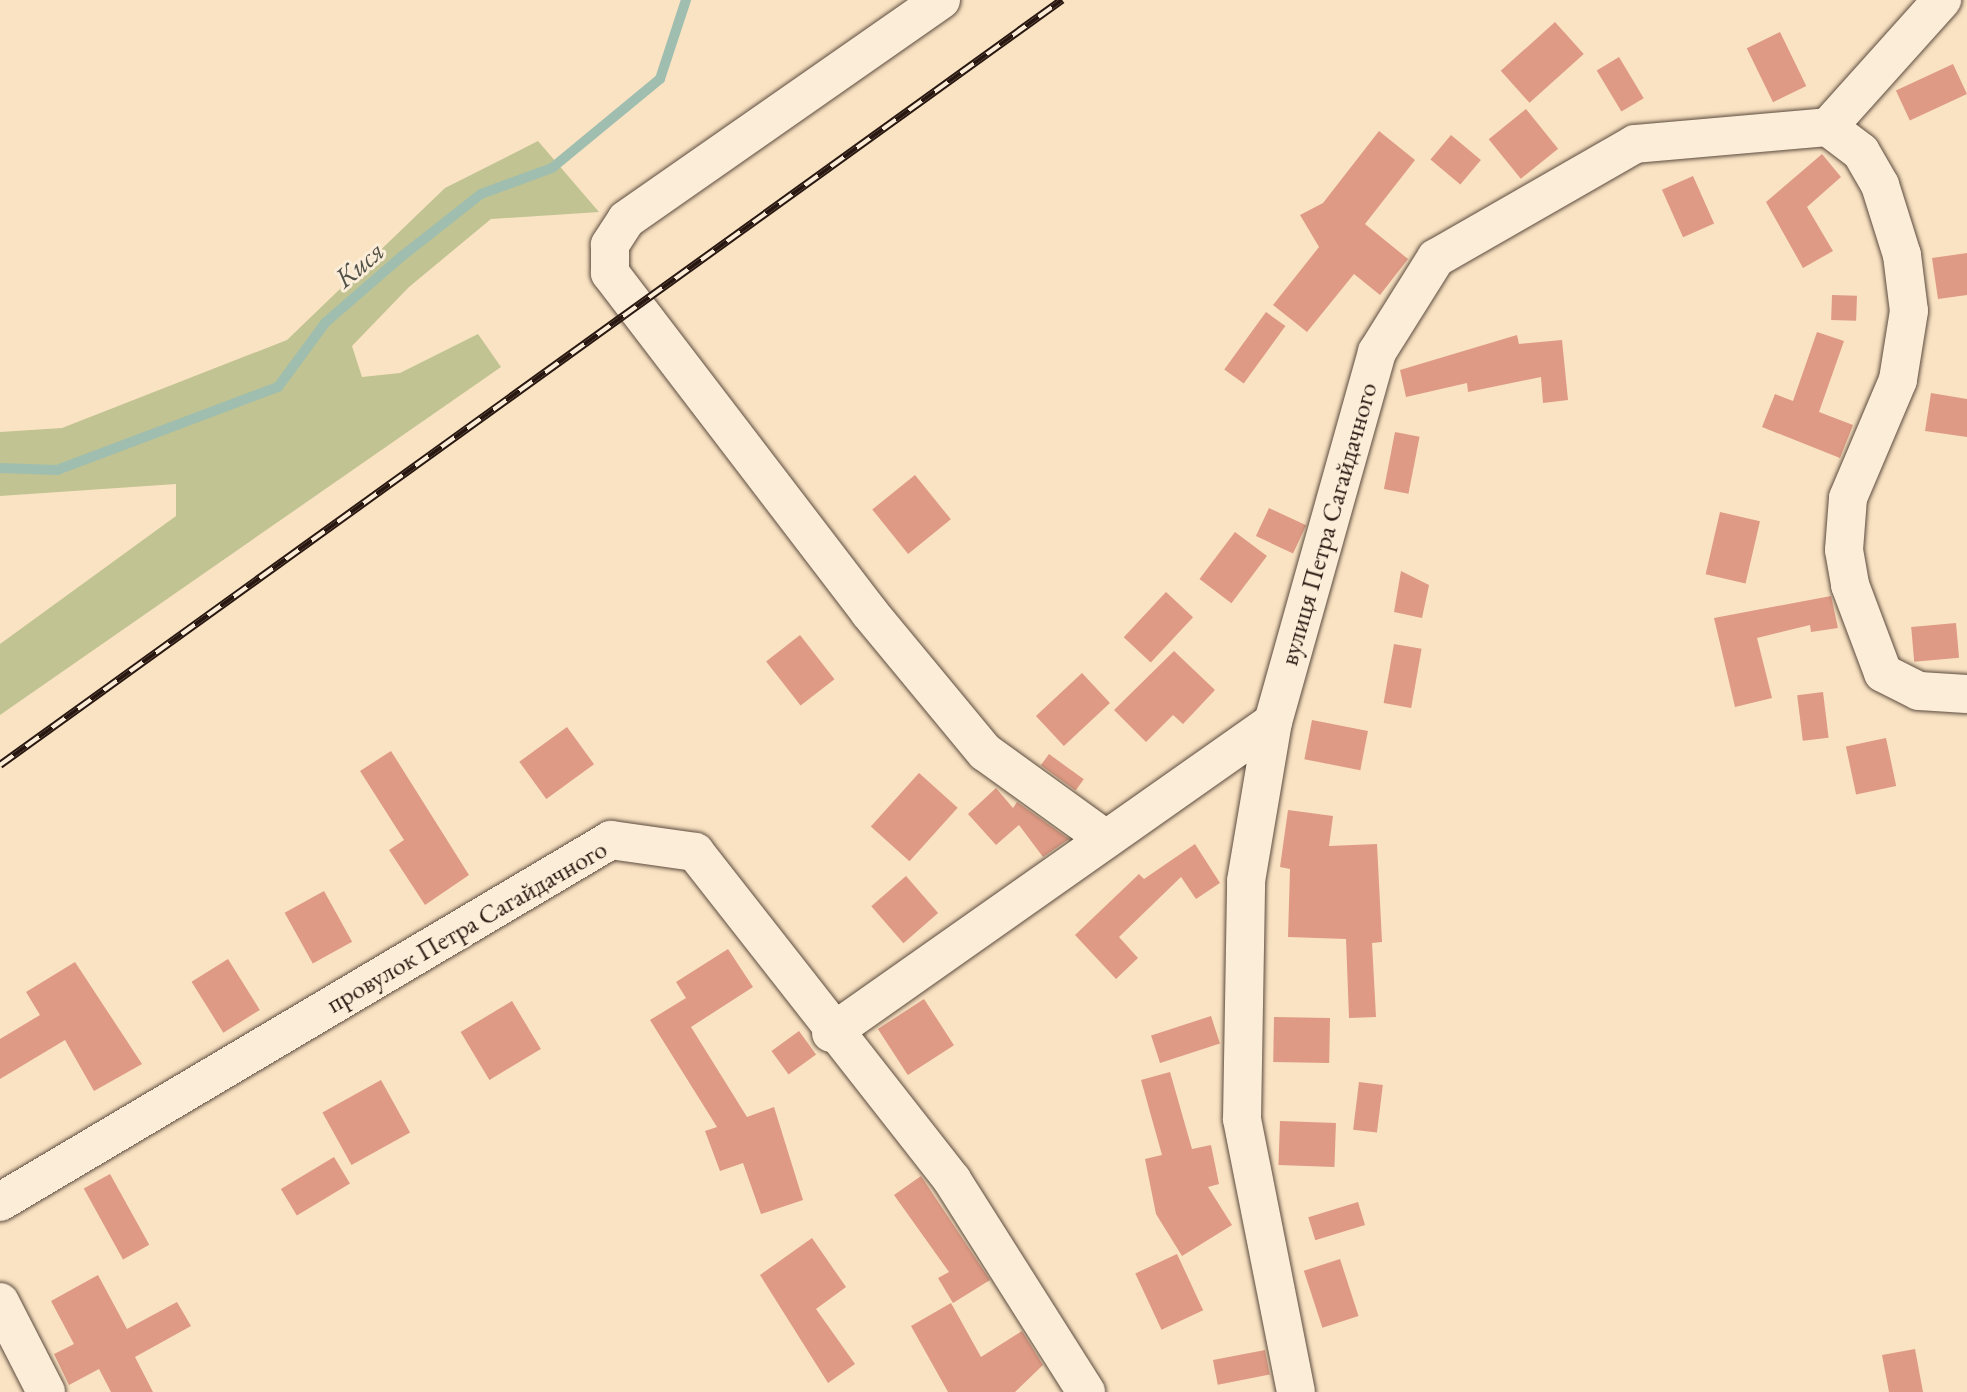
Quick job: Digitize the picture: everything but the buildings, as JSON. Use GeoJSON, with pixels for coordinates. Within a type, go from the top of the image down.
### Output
{"type":"FeatureCollection","features":[{"type":"Feature","properties":{"kind":"street"},"geometry":{"type":"LineString","coordinates":[[942,0],[626,220],[613,236],[610,273],[869,612],[985,752],[1103,836]]}},
{"type":"Feature","properties":{"kind":"street"},"geometry":{"type":"LineString","coordinates":[[1942,0],[1828,127],[1861,152],[1880,185],[1902,255],[1909,311],[1898,380],[1848,498],[1844,550],[1850,585],[1883,673],[1927,693],[1967,694]]}},
{"type":"Feature","properties":{"kind":"street","name":"вулиця Петра Сагайдачного"},"geometry":{"type":"LineString","coordinates":[[1296,1392],[1242,1119],[1246,881],[1273,722],[1377,352],[1436,258],[1635,144],[1828,127]]}},
{"type":"Feature","properties":{"kind":"street"},"geometry":{"type":"LineString","coordinates":[[831,1033],[1103,836],[1273,722]]}},
{"type":"Feature","properties":{"kind":"street","name":"провулок Петра Сагайдачного"},"geometry":{"type":"LineString","coordinates":[[0,1202],[611,840],[695,852],[831,1033],[952,1180],[1086,1392]]}},
{"type":"Feature","properties":{"kind":"street"},"geometry":{"type":"LineString","coordinates":[[0,1302],[46,1392]]}},
{"type":"Feature","properties":{"kind":"green space"},"geometry":{"type":"Polygon","coordinates":[[[538,141],[599,212],[491,219],[409,287],[352,346],[362,377],[400,373],[478,334],[501,367],[0,715],[0,644],[176,516],[176,484],[0,496],[0,432],[62,428],[287,340],[445,188],[538,141]]]}},
{"type":"Feature","properties":{"kind":"waterway","name":"Кися"},"geometry":{"type":"LineString","coordinates":[[0,468],[57,470],[278,387],[326,322],[401,257],[481,194],[552,168],[660,79],[686,0]]}},
{"type":"Feature","properties":{"kind":"railway"},"geometry":{"type":"LineString","coordinates":[[0,765],[1062,0]]}}]}
